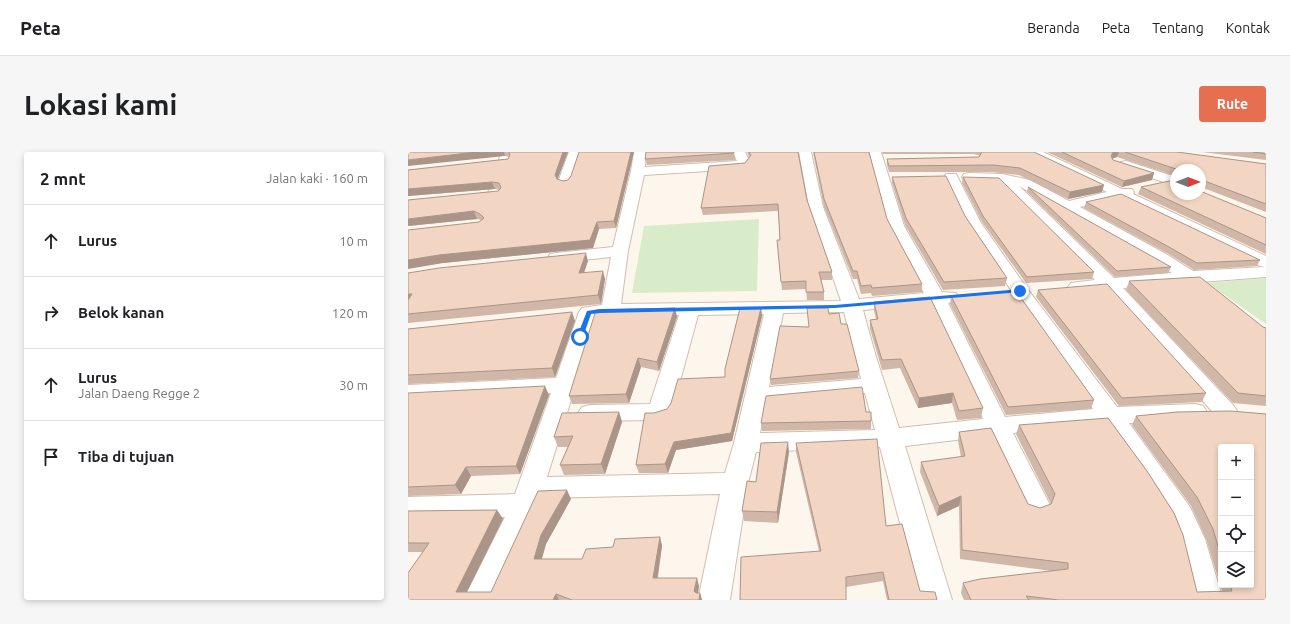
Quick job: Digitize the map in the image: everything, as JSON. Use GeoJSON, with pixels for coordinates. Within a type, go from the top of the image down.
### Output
{"type":"FeatureCollection","features":[{"type":"Feature","properties":{"kind":"street"},"geometry":{"type":"LineString","coordinates":[[565,182],[574,152]]}},
{"type":"Feature","properties":{"kind":"street"},"geometry":{"type":"LineString","coordinates":[[611,310],[620,251],[638,171],[640,152]]}},
{"type":"Feature","properties":{"kind":"street"},"geometry":{"type":"LineString","coordinates":[[638,171],[740,165],[744,162],[739,152]]}},
{"type":"Feature","properties":{"kind":"street"},"geometry":{"type":"LineString","coordinates":[[806,152],[816,207],[852,306],[921,542],[936,600]]}},
{"type":"Feature","properties":{"kind":"street"},"geometry":{"type":"LineString","coordinates":[[1033,152],[1266,262]]}},
{"type":"Feature","properties":{"kind":"street"},"geometry":{"type":"LineString","coordinates":[[490,163],[506,156]]}},
{"type":"Feature","properties":{"kind":"street"},"geometry":{"type":"LineString","coordinates":[[479,195],[493,198],[506,156]]}},
{"type":"Feature","properties":{"kind":"street"},"geometry":{"type":"LineString","coordinates":[[881,157],[889,178],[898,233],[936,298],[1036,505]]}},
{"type":"Feature","properties":{"kind":"street"},"geometry":{"type":"LineString","coordinates":[[1117,162],[1170,181]]}},
{"type":"Feature","properties":{"kind":"street"},"geometry":{"type":"LineString","coordinates":[[1207,600],[1191,539],[1180,515],[1155,476],[1110,416],[1012,292],[974,223],[944,178],[1002,178],[1025,183],[1160,258],[1190,277],[1203,280],[1220,294]]}},
{"type":"Feature","properties":{"kind":"street"},"geometry":{"type":"LineString","coordinates":[[746,443],[890,438],[1110,416],[1235,412],[1002,178]]}},
{"type":"Feature","properties":{"kind":"street"},"geometry":{"type":"LineString","coordinates":[[1067,206],[1170,183]]}},
{"type":"Feature","properties":{"kind":"street"},"geometry":{"type":"LineString","coordinates":[[543,259],[620,251]]}},
{"type":"Feature","properties":{"kind":"street"},"geometry":{"type":"LineString","coordinates":[[1012,292],[1266,272]]}},
{"type":"Feature","properties":{"kind":"street"},"geometry":{"type":"LineString","coordinates":[[479,600],[529,496],[565,384],[581,313],[611,310],[852,306],[966,295]]}},
{"type":"Feature","properties":{"kind":"street"},"geometry":{"type":"LineString","coordinates":[[714,600],[735,483],[746,443],[775,308]]}},
{"type":"Feature","properties":{"kind":"street"},"geometry":{"type":"LineString","coordinates":[[556,414],[659,412],[662,410],[690,309]]}},
{"type":"Feature","properties":{"kind":"street"},"geometry":{"type":"LineString","coordinates":[[408,393],[565,384]]}},
{"type":"Feature","properties":{"kind":"street"},"geometry":{"type":"LineString","coordinates":[[755,396],[874,385]]}},
{"type":"Feature","properties":{"kind":"street"},"geometry":{"type":"LineString","coordinates":[[408,508],[529,496],[735,483]]}},
{"type":"Feature","properties":{"kind":"green space"},"geometry":{"type":"Polygon","coordinates":[[[759,219],[757,291],[632,293],[644,226],[759,219]]]}},
{"type":"Feature","properties":{"kind":"green space"},"geometry":{"type":"Polygon","coordinates":[[[1266,278],[1266,324],[1208,283],[1266,278]]]}},
{"type":"Feature","properties":{"kind":"building"},"geometry":{"type":"Polygon","coordinates":[[[408,152],[476,152],[408,160],[408,152]]]}},
{"type":"Feature","properties":{"kind":"building"},"geometry":{"type":"Polygon","coordinates":[[[509,152],[563,152],[555,175],[557,179],[563,181],[568,180],[571,176],[579,152],[631,152],[614,221],[597,222],[590,240],[439,255],[408,260],[408,230],[479,222],[484,218],[474,211],[408,219],[408,200],[498,191],[501,188],[499,183],[492,182],[408,189],[408,170],[508,159],[510,155],[509,152]]]}},
{"type":"Feature","properties":{"kind":"building"},"geometry":{"type":"Polygon","coordinates":[[[646,152],[734,152],[734,153],[645,159],[646,152]]]}},
{"type":"Feature","properties":{"kind":"building"},"geometry":{"type":"Polygon","coordinates":[[[749,152],[798,152],[807,200],[832,272],[819,272],[824,292],[806,292],[806,281],[781,282],[777,240],[780,240],[778,204],[701,208],[709,166],[745,163],[751,155],[749,152]]]}},
{"type":"Feature","properties":{"kind":"building"},"geometry":{"type":"Polygon","coordinates":[[[814,152],[869,152],[887,219],[922,284],[872,288],[871,285],[861,286],[857,271],[853,271],[824,199],[814,152]]]}},
{"type":"Feature","properties":{"kind":"building"},"geometry":{"type":"Polygon","coordinates":[[[982,152],[1034,152],[1104,185],[1070,192],[1020,168],[993,165],[889,166],[887,159],[979,157],[982,152]]]}},
{"type":"Feature","properties":{"kind":"building"},"geometry":{"type":"Polygon","coordinates":[[[1062,152],[1113,152],[1111,156],[1113,160],[1154,173],[1124,181],[1062,152]]]}},
{"type":"Feature","properties":{"kind":"building"},"geometry":{"type":"Polygon","coordinates":[[[1125,152],[1177,152],[1266,164],[1266,204],[1206,182],[1206,164],[1170,164],[1170,167],[1125,152]]]}},
{"type":"Feature","properties":{"kind":"building"},"geometry":{"type":"Polygon","coordinates":[[[1253,152],[1266,152],[1266,154],[1253,152]]]}},
{"type":"Feature","properties":{"kind":"building"},"geometry":{"type":"Polygon","coordinates":[[[946,176],[965,216],[1007,278],[944,282],[906,218],[892,177],[946,176]]]}},
{"type":"Feature","properties":{"kind":"building"},"geometry":{"type":"Polygon","coordinates":[[[963,177],[999,178],[1094,272],[1027,277],[983,216],[963,177]]]}},
{"type":"Feature","properties":{"kind":"building"},"geometry":{"type":"Polygon","coordinates":[[[1170,181],[1170,200],[1206,200],[1206,193],[1266,218],[1266,245],[1141,187],[1170,181]]]}},
{"type":"Feature","properties":{"kind":"building"},"geometry":{"type":"Polygon","coordinates":[[[1028,187],[1171,267],[1117,271],[1028,187]]]}},
{"type":"Feature","properties":{"kind":"building"},"geometry":{"type":"Polygon","coordinates":[[[1121,194],[1260,260],[1197,263],[1086,202],[1121,194]]]}},
{"type":"Feature","properties":{"kind":"building"},"geometry":{"type":"Polygon","coordinates":[[[586,253],[579,273],[603,271],[598,295],[408,314],[408,300],[412,294],[408,294],[408,273],[439,268],[586,253]]]}},
{"type":"Feature","properties":{"kind":"building"},"geometry":{"type":"Polygon","coordinates":[[[1200,277],[1266,328],[1266,396],[1238,393],[1129,281],[1200,277]]]}},
{"type":"Feature","properties":{"kind":"building"},"geometry":{"type":"Polygon","coordinates":[[[1107,284],[1206,393],[1122,398],[1038,290],[1107,284]]]}},
{"type":"Feature","properties":{"kind":"building"},"geometry":{"type":"Polygon","coordinates":[[[1016,291],[1094,400],[1008,407],[951,296],[1016,291]]]}},
{"type":"Feature","properties":{"kind":"building"},"geometry":{"type":"Polygon","coordinates":[[[930,297],[983,408],[959,411],[953,393],[919,398],[901,359],[882,360],[870,320],[878,319],[874,302],[930,297]]]}},
{"type":"Feature","properties":{"kind":"building"},"geometry":{"type":"Polygon","coordinates":[[[675,308],[657,362],[638,358],[626,394],[569,396],[596,310],[675,308]]]}},
{"type":"Feature","properties":{"kind":"building"},"geometry":{"type":"Polygon","coordinates":[[[740,308],[761,308],[731,433],[674,442],[665,464],[636,465],[645,413],[654,413],[667,409],[671,403],[678,379],[725,377],[725,369],[740,308]]]}},
{"type":"Feature","properties":{"kind":"building"},"geometry":{"type":"Polygon","coordinates":[[[807,308],[828,308],[829,314],[839,313],[841,324],[847,324],[859,371],[770,379],[780,326],[809,327],[807,308]]]}},
{"type":"Feature","properties":{"kind":"building"},"geometry":{"type":"Polygon","coordinates":[[[572,312],[552,368],[408,375],[408,329],[572,312]]]}},
{"type":"Feature","properties":{"kind":"building"},"geometry":{"type":"Polygon","coordinates":[[[545,386],[516,466],[466,467],[455,485],[408,487],[408,393],[545,386]]]}},
{"type":"Feature","properties":{"kind":"building"},"geometry":{"type":"Polygon","coordinates":[[[862,387],[866,412],[871,412],[871,421],[761,423],[766,396],[862,387]]]}},
{"type":"Feature","properties":{"kind":"building"},"geometry":{"type":"Polygon","coordinates":[[[1230,411],[1266,414],[1266,600],[1059,600],[1026,596],[1029,600],[971,600],[963,583],[980,579],[1068,569],[1068,563],[962,550],[961,496],[939,506],[921,462],[965,456],[959,432],[991,428],[1028,504],[1040,508],[1051,504],[1055,494],[1019,425],[1108,418],[1147,471],[1174,513],[1183,535],[1197,592],[1232,591],[1231,588],[1254,588],[1254,444],[1218,444],[1218,546],[1213,529],[1197,497],[1136,416],[1177,412],[1230,411]]]}},
{"type":"Feature","properties":{"kind":"building"},"geometry":{"type":"Polygon","coordinates":[[[619,412],[601,464],[560,465],[573,436],[554,437],[562,413],[619,412]]]}},
{"type":"Feature","properties":{"kind":"building"},"geometry":{"type":"Polygon","coordinates":[[[877,439],[886,526],[902,524],[920,591],[935,592],[937,600],[889,600],[883,572],[846,577],[846,600],[740,600],[741,557],[821,551],[796,443],[877,439]]]}},
{"type":"Feature","properties":{"kind":"building"},"geometry":{"type":"Polygon","coordinates":[[[788,442],[777,512],[742,511],[747,481],[756,482],[761,443],[788,442]]]}},
{"type":"Feature","properties":{"kind":"building"},"geometry":{"type":"Polygon","coordinates":[[[567,490],[541,535],[534,559],[582,559],[586,549],[613,547],[615,539],[660,537],[653,578],[697,578],[694,591],[696,593],[700,593],[699,600],[572,600],[556,594],[553,600],[408,600],[408,573],[429,543],[408,543],[408,511],[497,510],[456,592],[491,592],[538,491],[567,490]]]}},
{"type":"Feature","properties":{"kind":"route"},"geometry":{"type":"LineString","coordinates":[[580,337],[589,312],[611,310],[835,307],[1020,291]]}}]}
